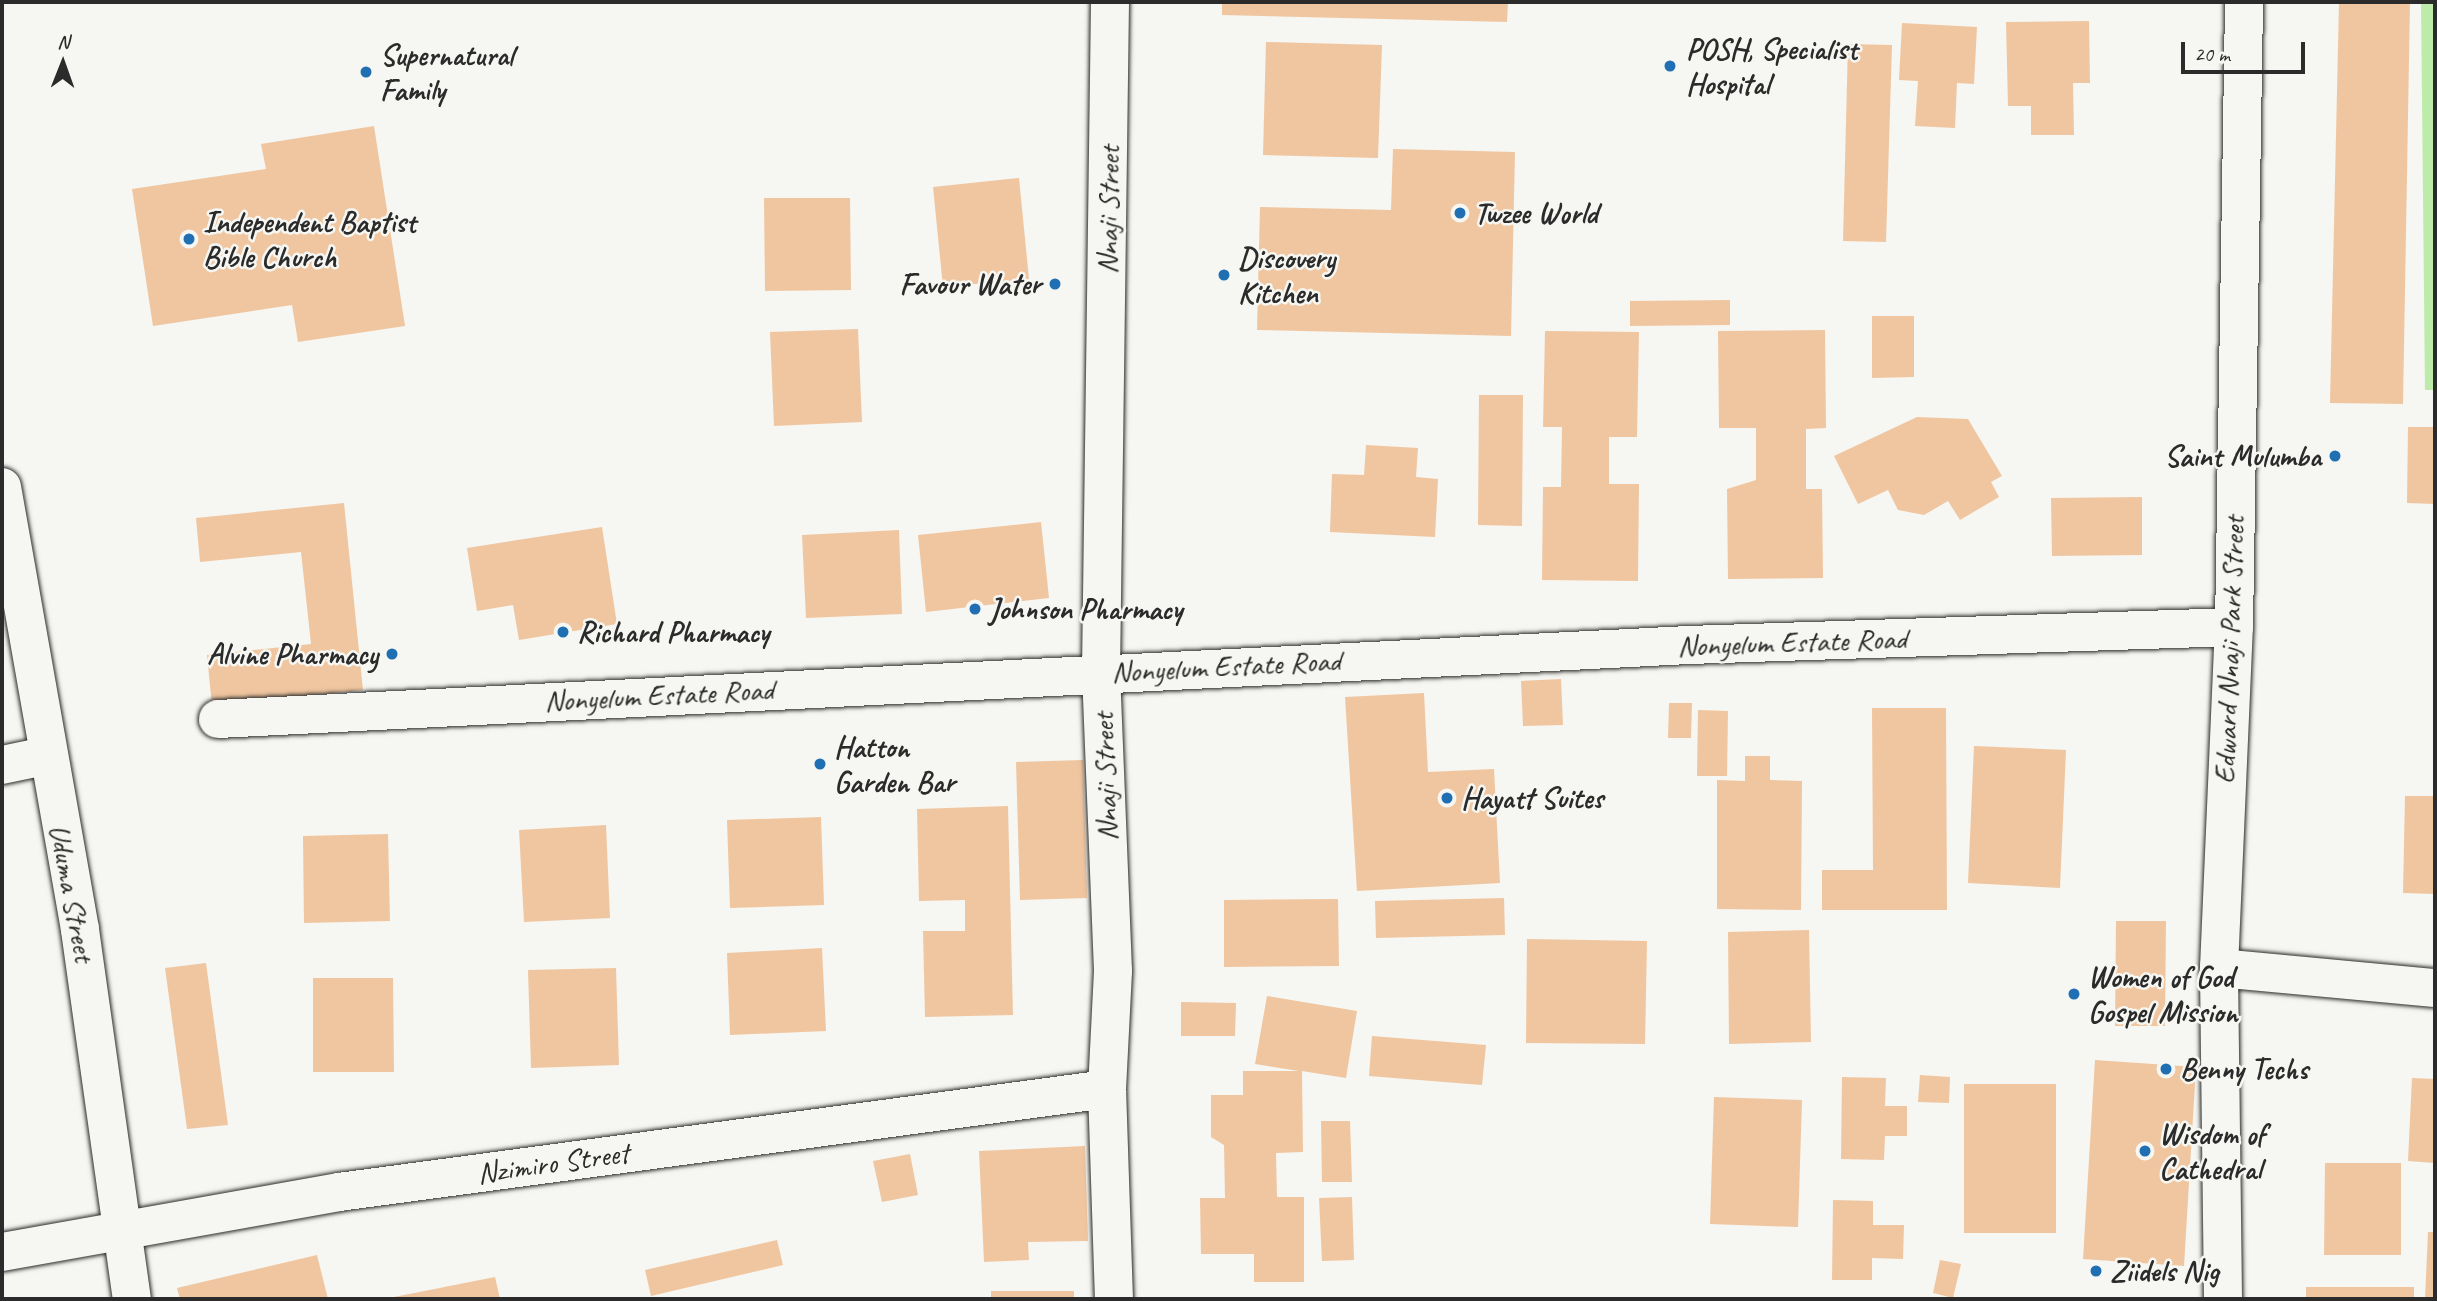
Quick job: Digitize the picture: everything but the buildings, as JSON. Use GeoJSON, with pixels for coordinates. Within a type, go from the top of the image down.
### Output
{"type":"FeatureCollection","features":[{"type":"Feature","properties":{"kind":"street","name":"Nnaji Street"},"geometry":{"type":"LineString","coordinates":[[1110,2],[1101,672],[1113,971],[1107,1089],[1114,1299]]}},
{"type":"Feature","properties":{"kind":"street","name":"Edward Nnaji Park Street"},"geometry":{"type":"LineString","coordinates":[[2223,1299],[2219,968],[2234,627],[2244,2]]}},
{"type":"Feature","properties":{"kind":"street","name":"Uduma Street"},"geometry":{"type":"LineString","coordinates":[[2,488],[45,756],[96,1028],[119,1232],[132,1299]]}},
{"type":"Feature","properties":{"kind":"street","name":"Nonyelum Estate Road"},"geometry":{"type":"LineString","coordinates":[[218,719],[1101,672],[2234,627]]}},
{"type":"Feature","properties":{"kind":"street"},"geometry":{"type":"LineString","coordinates":[[2,765],[45,756]]}},
{"type":"Feature","properties":{"kind":"street"},"geometry":{"type":"LineString","coordinates":[[2219,968],[2435,988]]}},
{"type":"Feature","properties":{"kind":"street","name":"Nzimiro Street"},"geometry":{"type":"LineString","coordinates":[[2,1252],[339,1192],[1107,1089]]}},
{"type":"Feature","properties":{"kind":"green space"},"geometry":{"type":"Polygon","coordinates":[[[2421,2],[2435,2],[2435,390],[2425,390],[2421,2]]]}},
{"type":"Feature","properties":{"kind":"place","name":"POSH, Specialist Hospital"},"geometry":{"type":"Point","coordinates":[1670,66]}},
{"type":"Feature","properties":{"kind":"place","name":"Supernatural Family"},"geometry":{"type":"Point","coordinates":[366,72]}},
{"type":"Feature","properties":{"kind":"place","name":"Twzee World"},"geometry":{"type":"Point","coordinates":[1460,213]}},
{"type":"Feature","properties":{"kind":"place","name":"Independent Baptist Bible Church"},"geometry":{"type":"Point","coordinates":[189,239]}},
{"type":"Feature","properties":{"kind":"place","name":"Discovery Kitchen"},"geometry":{"type":"Point","coordinates":[1224,275]}},
{"type":"Feature","properties":{"kind":"place","name":"Favour Water"},"geometry":{"type":"Point","coordinates":[1055,284]}},
{"type":"Feature","properties":{"kind":"place","name":"Saint Mulumba"},"geometry":{"type":"Point","coordinates":[2335,456]}},
{"type":"Feature","properties":{"kind":"place","name":"Johnson Pharmacy"},"geometry":{"type":"Point","coordinates":[975,609]}},
{"type":"Feature","properties":{"kind":"place","name":"Richard Pharmacy"},"geometry":{"type":"Point","coordinates":[563,632]}},
{"type":"Feature","properties":{"kind":"place","name":"Alvine Pharmacy"},"geometry":{"type":"Point","coordinates":[392,654]}},
{"type":"Feature","properties":{"kind":"place","name":"Hatton Garden Bar"},"geometry":{"type":"Point","coordinates":[820,764]}},
{"type":"Feature","properties":{"kind":"place","name":"Hayatt Suites"},"geometry":{"type":"Point","coordinates":[1447,798]}},
{"type":"Feature","properties":{"kind":"place","name":"Women of God Gospel Mission"},"geometry":{"type":"Point","coordinates":[2074,994]}},
{"type":"Feature","properties":{"kind":"place","name":"Benny Techs"},"geometry":{"type":"Point","coordinates":[2166,1069]}},
{"type":"Feature","properties":{"kind":"place","name":"Wisdom of Cathedral"},"geometry":{"type":"Point","coordinates":[2145,1151]}},
{"type":"Feature","properties":{"kind":"place","name":"Ziidels Nig"},"geometry":{"type":"Point","coordinates":[2096,1271]}}]}
